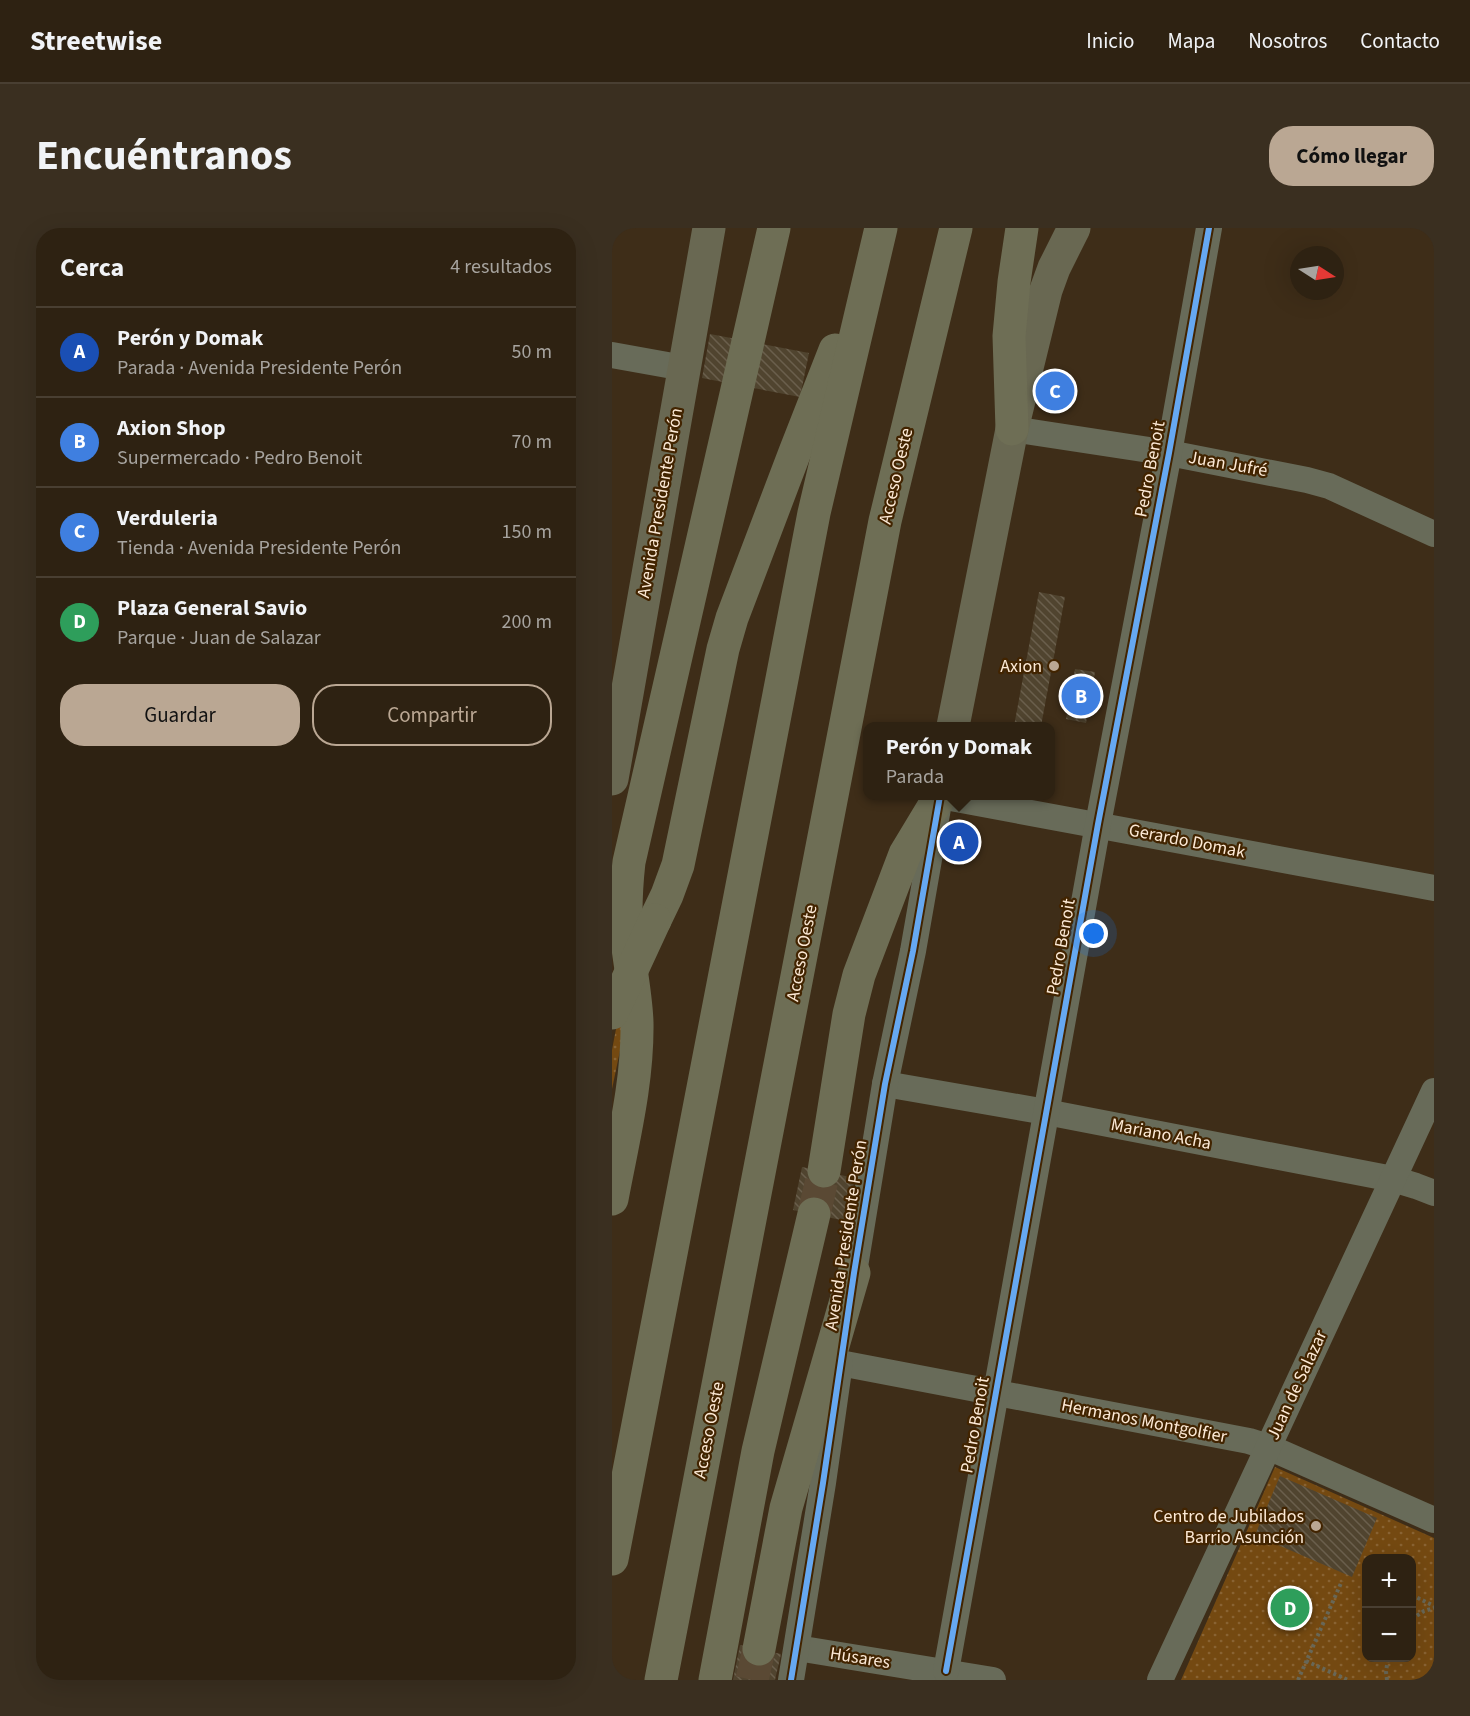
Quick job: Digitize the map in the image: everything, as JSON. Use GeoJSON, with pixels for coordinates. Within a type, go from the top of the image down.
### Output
{"type":"FeatureCollection","features":[{"type":"Feature","properties":{"kind":"highway"},"geometry":{"type":"LineString","coordinates":[[743,365],[759,228]]}},
{"type":"Feature","properties":{"kind":"highway"},"geometry":{"type":"LineString","coordinates":[[612,1199],[636,1055],[637,1020],[627,939],[625,900],[629,862],[774,228]]}},
{"type":"Feature","properties":{"kind":"highway","name":"Acceso Oeste"},"geometry":{"type":"LineString","coordinates":[[661,1680],[885,521],[956,228]]}},
{"type":"Feature","properties":{"kind":"highway"},"geometry":{"type":"LineString","coordinates":[[1012,429],[1009,336],[1022,228]]}},
{"type":"Feature","properties":{"kind":"highway"},"geometry":{"type":"LineString","coordinates":[[612,1013],[667,895],[678,865],[723,649],[732,618],[879,238]]}},
{"type":"Feature","properties":{"kind":"highway"},"geometry":{"type":"LineString","coordinates":[[612,1559],[814,513],[879,238]]}},
{"type":"Feature","properties":{"kind":"highway"},"geometry":{"type":"LineString","coordinates":[[824,1171],[849,1014],[859,975],[905,854],[937,800]]}},
{"type":"Feature","properties":{"kind":"highway"},"geometry":{"type":"LineString","coordinates":[[715,1680],[758,1451],[814,1214]]}},
{"type":"Feature","properties":{"kind":"highway"},"geometry":{"type":"LineString","coordinates":[[759,1649],[786,1508],[854,1273]]}},
{"type":"Feature","properties":{"kind":"main road","name":"Avenida Presidente Perón"},"geometry":{"type":"LineString","coordinates":[[612,779],[617,716],[709,228]]}},
{"type":"Feature","properties":{"kind":"main road"},"geometry":{"type":"LineString","coordinates":[[954,722],[1012,429],[1046,290],[1074,228]]}},
{"type":"Feature","properties":{"kind":"street","name":"Pedro Benoit"},"geometry":{"type":"LineString","coordinates":[[946,1671],[1098,824],[1169,453],[1209,228]]}},
{"type":"Feature","properties":{"kind":"street"},"geometry":{"type":"LineString","coordinates":[[612,355],[684,368]]}},
{"type":"Feature","properties":{"kind":"street","name":"Juan Jufré"},"geometry":{"type":"LineString","coordinates":[[1012,429],[1169,453],[1272,472],[1329,486],[1434,534]]}},
{"type":"Feature","properties":{"kind":"street","name":"Avenida Presidente Perón"},"geometry":{"type":"LineString","coordinates":[[791,1680],[885,1084],[913,951],[939,800]]}},
{"type":"Feature","properties":{"kind":"street","name":"Gerardo Domak"},"geometry":{"type":"LineString","coordinates":[[967,800],[1434,888]]}},
{"type":"Feature","properties":{"kind":"street","name":"Mariano Acha"},"geometry":{"type":"LineString","coordinates":[[885,1084],[1046,1112],[1393,1179],[1434,1193]]}},
{"type":"Feature","properties":{"kind":"street","name":"Juan de Salazar"},"geometry":{"type":"LineString","coordinates":[[1160,1680],[1434,1091]]}},
{"type":"Feature","properties":{"kind":"street","name":"Hermanos Montgolfier"},"geometry":{"type":"LineString","coordinates":[[840,1363],[1249,1441],[1268,1447],[1434,1520]]}},
{"type":"Feature","properties":{"kind":"street","name":"Húsares"},"geometry":{"type":"LineString","coordinates":[[797,1648],[993,1680]]}},
{"type":"Feature","properties":{"kind":"path"},"geometry":{"type":"LineString","coordinates":[[1298,1680],[1342,1581]]}},
{"type":"Feature","properties":{"kind":"path"},"geometry":{"type":"LineString","coordinates":[[1416,1597],[1434,1607]]}},
{"type":"Feature","properties":{"kind":"path"},"geometry":{"type":"LineString","coordinates":[[1416,1616],[1434,1607]]}},
{"type":"Feature","properties":{"kind":"path"},"geometry":{"type":"LineString","coordinates":[[1306,1662],[1348,1680]]}},
{"type":"Feature","properties":{"kind":"path"},"geometry":{"type":"LineString","coordinates":[[1387,1662],[1387,1680]]}},
{"type":"Feature","properties":{"kind":"shaded area"},"geometry":{"type":"Polygon","coordinates":[[[620,1008],[627,1017],[612,1089],[612,1050],[620,1008]]]}},
{"type":"Feature","properties":{"kind":"shaded area"},"geometry":{"type":"Polygon","coordinates":[[[1275,1467],[1434,1538],[1434,1680],[1181,1680],[1275,1467]]]}},
{"type":"Feature","properties":{"kind":"building"},"geometry":{"type":"Polygon","coordinates":[[[710,334],[809,353],[800,397],[702,378],[710,334]]]}},
{"type":"Feature","properties":{"kind":"building"},"geometry":{"type":"Polygon","coordinates":[[[1039,592],[1065,597],[1042,722],[1015,722],[1039,592]]]}},
{"type":"Feature","properties":{"kind":"building"},"geometry":{"type":"Polygon","coordinates":[[[1075,669],[1095,672],[1086,723],[1066,719],[1075,669]]]}},
{"type":"Feature","properties":{"kind":"building"},"geometry":{"type":"Polygon","coordinates":[[[802,1167],[855,1178],[846,1221],[793,1210],[802,1167]]]}},
{"type":"Feature","properties":{"kind":"building","name":"Centro de Jubilados Barrio Asunción"},"geometry":{"type":"Polygon","coordinates":[[[1280,1476],[1377,1518],[1352,1577],[1255,1535],[1280,1476]]]}},
{"type":"Feature","properties":{"kind":"building"},"geometry":{"type":"Polygon","coordinates":[[[740,1645],[781,1654],[775,1680],[733,1680],[740,1645]]]}},
{"type":"Feature","properties":{"kind":"tunnel"},"geometry":{"type":"LineString","coordinates":[[814,1214],[824,1171]]}},
{"type":"Feature","properties":{"kind":"tunnel"},"geometry":{"type":"LineString","coordinates":[[752,1680],[759,1649]]}},
{"type":"Feature","properties":{"kind":"cycle path"},"geometry":{"type":"LineString","coordinates":[[946,1671],[1098,824],[1169,453],[1209,228]]}},
{"type":"Feature","properties":{"kind":"cycle path"},"geometry":{"type":"LineString","coordinates":[[791,1680],[885,1084],[913,951],[939,800]]}},
{"type":"Feature","properties":{"kind":"place","name":"Verduleria"},"geometry":{"type":"Point","coordinates":[1055,391]}},
{"type":"Feature","properties":{"kind":"place","name":"Axion"},"geometry":{"type":"Point","coordinates":[1054,666]}},
{"type":"Feature","properties":{"kind":"place","name":"Axion Shop"},"geometry":{"type":"Point","coordinates":[1081,696]}},
{"type":"Feature","properties":{"kind":"place","name":"Perón y Domak"},"geometry":{"type":"Point","coordinates":[959,842]}},
{"type":"Feature","properties":{"kind":"place","name":"Centro de Jubilados Barrio Asunción"},"geometry":{"type":"Point","coordinates":[1316,1526]}},
{"type":"Feature","properties":{"kind":"place","name":"Plaza General Savio"},"geometry":{"type":"Point","coordinates":[1290,1608]}}]}
